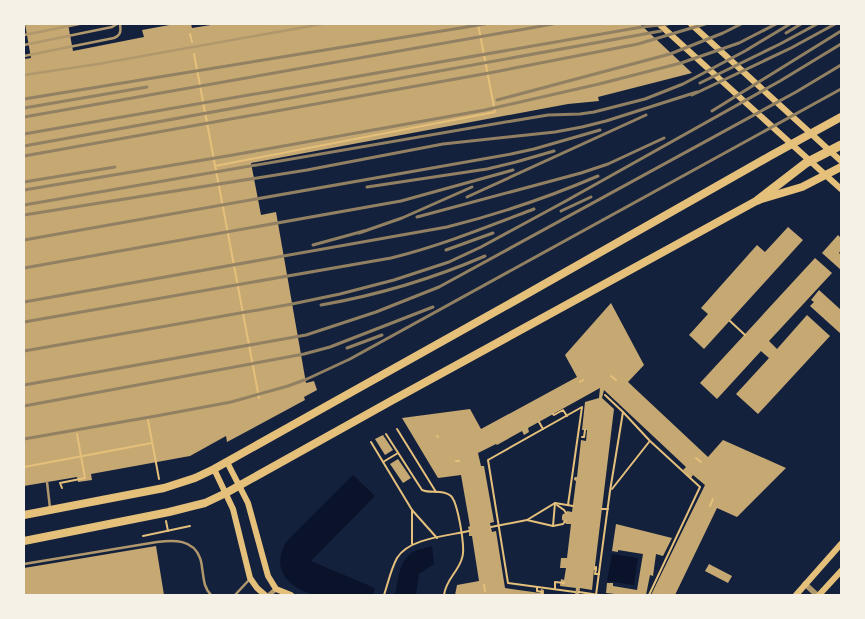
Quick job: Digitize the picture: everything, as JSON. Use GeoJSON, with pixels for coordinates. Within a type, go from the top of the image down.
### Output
{"type":"FeatureCollection","features":[{"type":"Feature","properties":{"kind":"highway"},"geometry":{"type":"LineString","coordinates":[[758,200],[806,163],[841,144]]}},
{"type":"Feature","properties":{"kind":"main road"},"geometry":{"type":"LineString","coordinates":[[659,24],[841,189]]}},
{"type":"Feature","properties":{"kind":"main road"},"geometry":{"type":"LineString","coordinates":[[691,24],[841,161]]}},
{"type":"Feature","properties":{"kind":"main road"},"geometry":{"type":"LineString","coordinates":[[24,515],[164,488],[214,469],[841,117]]}},
{"type":"Feature","properties":{"kind":"main road"},"geometry":{"type":"LineString","coordinates":[[24,541],[205,503],[240,486],[758,200],[802,187],[841,167]]}},
{"type":"Feature","properties":{"kind":"main road"},"geometry":{"type":"LineString","coordinates":[[227,462],[248,503],[268,576],[276,589],[291,595]]}},
{"type":"Feature","properties":{"kind":"main road"},"geometry":{"type":"LineString","coordinates":[[214,469],[233,509],[250,578],[265,595]]}},
{"type":"Feature","properties":{"kind":"main road"},"geometry":{"type":"LineString","coordinates":[[796,595],[841,544]]}},
{"type":"Feature","properties":{"kind":"main road"},"geometry":{"type":"LineString","coordinates":[[818,595],[841,571]]}},
{"type":"Feature","properties":{"kind":"street"},"geometry":{"type":"LineString","coordinates":[[806,584],[818,595]]}},
{"type":"Feature","properties":{"kind":"street"},"geometry":{"type":"LineString","coordinates":[[270,595],[276,589]]}},
{"type":"Feature","properties":{"kind":"lane"},"geometry":{"type":"LineString","coordinates":[[24,35],[79,24]]}},
{"type":"Feature","properties":{"kind":"lane"},"geometry":{"type":"LineString","coordinates":[[24,45],[112,28],[118,24],[120,33],[114,38],[24,56]]}},
{"type":"Feature","properties":{"kind":"lane"},"geometry":{"type":"LineString","coordinates":[[24,75],[193,48],[322,24]]}},
{"type":"Feature","properties":{"kind":"lane"},"geometry":{"type":"LineString","coordinates":[[47,482],[51,510]]}},
{"type":"Feature","properties":{"kind":"lane"},"geometry":{"type":"LineString","coordinates":[[24,564],[157,542],[182,541],[192,546],[197,552],[205,585],[211,595]]}},
{"type":"Feature","properties":{"kind":"lane"},"geometry":{"type":"LineString","coordinates":[[235,595],[250,578]]}},
{"type":"Feature","properties":{"kind":"path"},"geometry":{"type":"LineString","coordinates":[[215,166],[494,112],[478,24]]}},
{"type":"Feature","properties":{"kind":"path"},"geometry":{"type":"LineString","coordinates":[[190,34],[259,398]]}},
{"type":"Feature","properties":{"kind":"path"},"geometry":{"type":"LineString","coordinates":[[730,321],[745,334]]}},
{"type":"Feature","properties":{"kind":"path"},"geometry":{"type":"LineString","coordinates":[[611,376],[616,380]]}},
{"type":"Feature","properties":{"kind":"path"},"geometry":{"type":"LineString","coordinates":[[606,395],[650,442],[700,488],[649,595]]}},
{"type":"Feature","properties":{"kind":"path"},"geometry":{"type":"LineString","coordinates":[[568,505],[581,436],[582,407],[488,460],[508,584],[575,592]]}},
{"type":"Feature","properties":{"kind":"path"},"geometry":{"type":"LineString","coordinates":[[553,414],[554,416],[563,410],[566,416]]}},
{"type":"Feature","properties":{"kind":"path"},"geometry":{"type":"LineString","coordinates":[[579,592],[598,595],[610,491],[623,412]]}},
{"type":"Feature","properties":{"kind":"path"},"geometry":{"type":"LineString","coordinates":[[148,420],[156,463]]}},
{"type":"Feature","properties":{"kind":"path"},"geometry":{"type":"LineString","coordinates":[[539,422],[543,429]]}},
{"type":"Feature","properties":{"kind":"path"},"geometry":{"type":"LineString","coordinates":[[397,430],[436,492]]}},
{"type":"Feature","properties":{"kind":"path"},"geometry":{"type":"LineString","coordinates":[[581,436],[584,437],[585,430]]}},
{"type":"Feature","properties":{"kind":"path"},"geometry":{"type":"LineString","coordinates":[[62,488],[60,483],[85,478],[77,434]]}},
{"type":"Feature","properties":{"kind":"path"},"geometry":{"type":"LineString","coordinates":[[386,434],[422,490],[444,492],[452,496],[456,503],[462,533],[463,553],[460,563],[445,586],[444,595]]}},
{"type":"Feature","properties":{"kind":"path"},"geometry":{"type":"LineString","coordinates":[[371,442],[412,510],[437,538]]}},
{"type":"Feature","properties":{"kind":"path"},"geometry":{"type":"LineString","coordinates":[[610,491],[650,442]]}},
{"type":"Feature","properties":{"kind":"path"},"geometry":{"type":"LineString","coordinates":[[24,467],[152,443]]}},
{"type":"Feature","properties":{"kind":"path"},"geometry":{"type":"LineString","coordinates":[[383,462],[398,453]]}},
{"type":"Feature","properties":{"kind":"path"},"geometry":{"type":"LineString","coordinates":[[696,458],[701,462]]}},
{"type":"Feature","properties":{"kind":"path"},"geometry":{"type":"LineString","coordinates":[[710,506],[713,499]]}},
{"type":"Feature","properties":{"kind":"path"},"geometry":{"type":"LineString","coordinates":[[491,527],[527,520],[555,503],[573,506]]}},
{"type":"Feature","properties":{"kind":"path"},"geometry":{"type":"LineString","coordinates":[[555,503],[566,513]]}},
{"type":"Feature","properties":{"kind":"path"},"geometry":{"type":"LineString","coordinates":[[553,526],[555,503]]}},
{"type":"Feature","properties":{"kind":"path"},"geometry":{"type":"LineString","coordinates":[[602,509],[608,510]]}},
{"type":"Feature","properties":{"kind":"path"},"geometry":{"type":"LineString","coordinates":[[412,510],[412,544]]}},
{"type":"Feature","properties":{"kind":"path"},"geometry":{"type":"LineString","coordinates":[[527,520],[553,526],[563,524],[564,521]]}},
{"type":"Feature","properties":{"kind":"path"},"geometry":{"type":"LineString","coordinates":[[143,536],[190,526]]}},
{"type":"Feature","properties":{"kind":"path"},"geometry":{"type":"LineString","coordinates":[[384,595],[393,567],[398,557],[406,548],[416,542],[469,531]]}},
{"type":"Feature","properties":{"kind":"path"},"geometry":{"type":"LineString","coordinates":[[595,568],[595,574],[599,574]]}},
{"type":"Feature","properties":{"kind":"path"},"geometry":{"type":"LineString","coordinates":[[554,589],[556,582],[564,583]]}},
{"type":"Feature","properties":{"kind":"path"},"geometry":{"type":"LineString","coordinates":[[484,585],[485,591]]}},
{"type":"Feature","properties":{"kind":"path"},"geometry":{"type":"LineString","coordinates":[[537,587],[537,591],[542,593]]}},
{"type":"Feature","properties":{"kind":"water"},"geometry":{"type":"Polygon","coordinates":[[[353,475],[375,496],[311,561],[375,588],[373,595],[314,595],[304,592],[289,582],[281,569],[280,561],[286,542],[353,475]]]}},
{"type":"Feature","properties":{"kind":"water"},"geometry":{"type":"Polygon","coordinates":[[[432,546],[434,564],[419,574],[416,595],[395,595],[402,565],[408,556],[420,549],[432,546]]]}},
{"type":"Feature","properties":{"kind":"water"},"geometry":{"type":"Polygon","coordinates":[[[612,554],[638,558],[634,585],[607,581],[612,554]]]}},
{"type":"Feature","properties":{"kind":"building"},"geometry":{"type":"Polygon","coordinates":[[[25,24],[68,24],[73,51],[144,37],[142,30],[175,24],[191,24],[192,28],[217,24],[640,24],[692,73],[598,97],[599,101],[568,104],[251,163],[261,215],[276,212],[306,383],[314,381],[317,390],[304,397],[305,400],[227,442],[226,436],[190,456],[91,474],[92,480],[78,482],[77,477],[24,486],[24,59],[31,58],[25,24]]]}},
{"type":"Feature","properties":{"kind":"building"},"geometry":{"type":"Polygon","coordinates":[[[788,227],[803,240],[704,349],[689,335],[708,314],[701,308],[757,245],[765,252],[788,227]]]}},
{"type":"Feature","properties":{"kind":"building"},"geometry":{"type":"Polygon","coordinates":[[[838,235],[840,237],[841,235],[841,250],[839,253],[841,255],[841,270],[822,253],[838,235]]]}},
{"type":"Feature","properties":{"kind":"building"},"geometry":{"type":"Polygon","coordinates":[[[815,258],[832,273],[769,341],[777,349],[807,315],[830,336],[758,414],[736,394],[769,358],[761,351],[717,399],[700,383],[815,258]]]}},
{"type":"Feature","properties":{"kind":"building"},"geometry":{"type":"Polygon","coordinates":[[[819,290],[841,310],[841,334],[810,306],[814,302],[811,300],[819,290]]]}},
{"type":"Feature","properties":{"kind":"building"},"geometry":{"type":"Polygon","coordinates":[[[611,303],[644,365],[628,382],[708,457],[723,440],[786,468],[737,517],[717,508],[675,595],[651,595],[705,485],[693,475],[691,478],[683,470],[686,467],[604,390],[602,398],[614,409],[595,566],[597,566],[597,571],[594,570],[592,590],[580,588],[579,595],[575,595],[576,588],[560,586],[561,579],[564,580],[566,568],[560,568],[561,558],[567,558],[571,524],[566,524],[562,520],[562,516],[567,511],[572,512],[576,481],[574,478],[577,477],[581,440],[586,441],[587,430],[582,430],[585,402],[599,398],[600,388],[528,428],[529,432],[524,435],[522,431],[478,453],[481,466],[484,466],[494,522],[490,523],[492,532],[496,531],[505,588],[540,593],[541,589],[544,590],[544,594],[548,595],[455,595],[457,585],[479,581],[472,536],[469,536],[468,527],[470,526],[461,475],[438,478],[402,418],[470,409],[481,429],[577,377],[565,355],[611,303]]]}},
{"type":"Feature","properties":{"kind":"building"},"geometry":{"type":"Polygon","coordinates":[[[383,435],[393,450],[385,455],[375,439],[383,435]]]}},
{"type":"Feature","properties":{"kind":"building"},"geometry":{"type":"Polygon","coordinates":[[[398,459],[411,478],[403,483],[390,464],[398,459]]]}},
{"type":"Feature","properties":{"kind":"building"},"geometry":{"type":"Polygon","coordinates":[[[616,524],[672,538],[663,556],[656,554],[653,576],[650,575],[646,595],[606,593],[607,583],[613,583],[613,586],[637,590],[643,554],[618,550],[618,552],[612,551],[616,524]]]}},
{"type":"Feature","properties":{"kind":"building"},"geometry":{"type":"Polygon","coordinates":[[[156,546],[164,595],[24,595],[24,568],[156,546]]]}},
{"type":"Feature","properties":{"kind":"building"},"geometry":{"type":"Polygon","coordinates":[[[709,564],[732,576],[728,583],[705,571],[709,564]]]}},
{"type":"Feature","properties":{"kind":"railway"},"geometry":{"type":"LineString","coordinates":[[24,99],[485,24]]}},
{"type":"Feature","properties":{"kind":"railway"},"geometry":{"type":"LineString","coordinates":[[24,117],[553,24]]}},
{"type":"Feature","properties":{"kind":"railway"},"geometry":{"type":"LineString","coordinates":[[24,134],[668,24]]}},
{"type":"Feature","properties":{"kind":"railway"},"geometry":{"type":"LineString","coordinates":[[24,156],[489,73],[638,44],[705,24]]}},
{"type":"Feature","properties":{"kind":"railway"},"geometry":{"type":"LineString","coordinates":[[497,100],[670,54],[741,24]]}},
{"type":"Feature","properties":{"kind":"railway"},"geometry":{"type":"LineString","coordinates":[[24,190],[485,110],[681,63],[739,43],[776,24]]}},
{"type":"Feature","properties":{"kind":"railway"},"geometry":{"type":"LineString","coordinates":[[24,205],[548,115],[594,112],[645,99],[683,84],[745,51],[790,24]]}},
{"type":"Feature","properties":{"kind":"railway"},"geometry":{"type":"LineString","coordinates":[[786,33],[801,24]]}},
{"type":"Feature","properties":{"kind":"railway"},"geometry":{"type":"LineString","coordinates":[[700,83],[817,24]]}},
{"type":"Feature","properties":{"kind":"railway"},"geometry":{"type":"LineString","coordinates":[[692,95],[791,48],[835,24]]}},
{"type":"Feature","properties":{"kind":"railway"},"geometry":{"type":"LineString","coordinates":[[24,146],[661,31]]}},
{"type":"Feature","properties":{"kind":"railway"},"geometry":{"type":"LineString","coordinates":[[712,111],[841,31]]}},
{"type":"Feature","properties":{"kind":"railway"},"geometry":{"type":"LineString","coordinates":[[24,351],[340,294],[394,280],[449,262],[481,247],[564,202],[780,81],[841,44]]}},
{"type":"Feature","properties":{"kind":"railway"},"geometry":{"type":"LineString","coordinates":[[24,385],[306,335],[376,312],[439,287],[796,92],[841,65]]}},
{"type":"Feature","properties":{"kind":"railway"},"geometry":{"type":"LineString","coordinates":[[24,108],[147,87]]}},
{"type":"Feature","properties":{"kind":"railway"},"geometry":{"type":"LineString","coordinates":[[24,439],[231,402],[307,379],[350,359],[841,89]]}},
{"type":"Feature","properties":{"kind":"railway"},"geometry":{"type":"LineString","coordinates":[[24,215],[307,170],[443,144],[555,132],[606,121],[697,92]]}},
{"type":"Feature","properties":{"kind":"railway"},"geometry":{"type":"LineString","coordinates":[[467,197],[646,115]]}},
{"type":"Feature","properties":{"kind":"railway"},"geometry":{"type":"LineString","coordinates":[[24,240],[511,154],[600,130]]}},
{"type":"Feature","properties":{"kind":"railway"},"geometry":{"type":"LineString","coordinates":[[417,217],[581,173],[608,164],[664,138]]}},
{"type":"Feature","properties":{"kind":"railway"},"geometry":{"type":"LineString","coordinates":[[367,187],[487,169],[554,151]]}},
{"type":"Feature","properties":{"kind":"railway"},"geometry":{"type":"LineString","coordinates":[[24,182],[115,167]]}},
{"type":"Feature","properties":{"kind":"railway"},"geometry":{"type":"LineString","coordinates":[[24,268],[401,201],[513,170]]}},
{"type":"Feature","properties":{"kind":"railway"},"geometry":{"type":"LineString","coordinates":[[24,302],[447,227],[524,204],[598,176]]}},
{"type":"Feature","properties":{"kind":"railway"},"geometry":{"type":"LineString","coordinates":[[359,233],[402,218],[472,187]]}},
{"type":"Feature","properties":{"kind":"railway"},"geometry":{"type":"LineString","coordinates":[[561,211],[591,197]]}},
{"type":"Feature","properties":{"kind":"railway"},"geometry":{"type":"LineString","coordinates":[[24,322],[391,258],[445,242],[534,209]]}},
{"type":"Feature","properties":{"kind":"railway"},"geometry":{"type":"LineString","coordinates":[[313,245],[364,231]]}},
{"type":"Feature","properties":{"kind":"railway"},"geometry":{"type":"LineString","coordinates":[[446,250],[493,233]]}},
{"type":"Feature","properties":{"kind":"railway"},"geometry":{"type":"LineString","coordinates":[[321,305],[404,285],[445,272],[485,256]]}},
{"type":"Feature","properties":{"kind":"railway"},"geometry":{"type":"LineString","coordinates":[[24,406],[304,354],[330,347],[433,307]]}},
{"type":"Feature","properties":{"kind":"railway"},"geometry":{"type":"LineString","coordinates":[[347,348],[382,335]]}}]}
